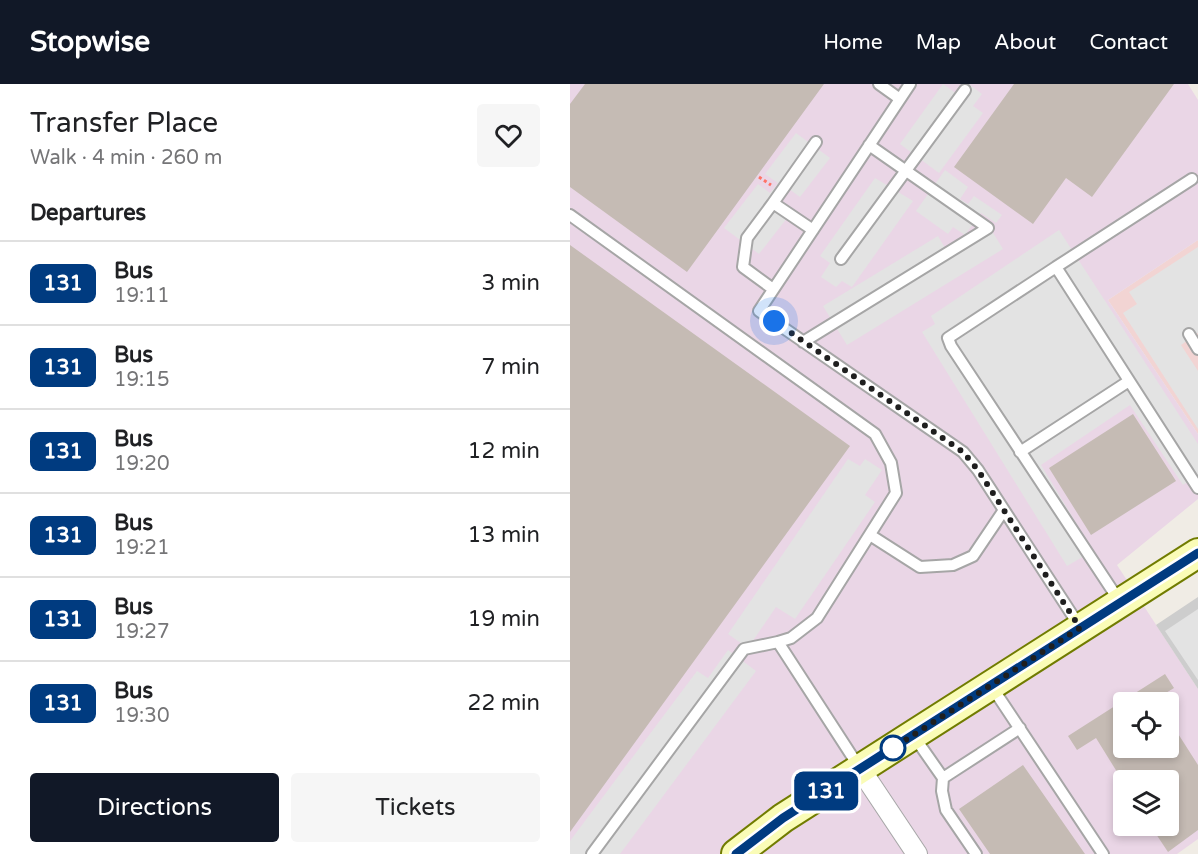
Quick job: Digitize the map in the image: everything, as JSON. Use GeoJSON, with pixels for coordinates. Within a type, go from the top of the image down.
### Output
{"type":"FeatureCollection","features":[{"type":"Feature","properties":{"kind":"street"},"geometry":{"type":"LineString","coordinates":[[736,854],[783,818],[1198,553]]}},
{"type":"Feature","properties":{"kind":"street"},"geometry":{"type":"LineString","coordinates":[[861,770],[917,854]]}},
{"type":"Feature","properties":{"kind":"lane"},"geometry":{"type":"LineString","coordinates":[[879,84],[900,99]]}},
{"type":"Feature","properties":{"kind":"lane"},"geometry":{"type":"LineString","coordinates":[[910,84],[759,311],[963,452],[1004,510],[1080,628]]}},
{"type":"Feature","properties":{"kind":"lane"},"geometry":{"type":"LineString","coordinates":[[841,259],[904,170],[965,90]]}},
{"type":"Feature","properties":{"kind":"lane"},"geometry":{"type":"LineString","coordinates":[[773,289],[743,267],[747,238],[816,142]]}},
{"type":"Feature","properties":{"kind":"lane"},"geometry":{"type":"LineString","coordinates":[[803,342],[988,228],[869,145]]}},
{"type":"Feature","properties":{"kind":"lane"},"geometry":{"type":"LineString","coordinates":[[1120,602],[1020,452],[948,338],[1192,179]]}},
{"type":"Feature","properties":{"kind":"lane"},"geometry":{"type":"LineString","coordinates":[[773,202],[813,230]]}},
{"type":"Feature","properties":{"kind":"lane"},"geometry":{"type":"LineString","coordinates":[[570,215],[875,434],[891,463],[896,493],[817,618],[791,639],[744,649],[592,854]]}},
{"type":"Feature","properties":{"kind":"lane"},"geometry":{"type":"LineString","coordinates":[[1056,267],[1198,488]]}},
{"type":"Feature","properties":{"kind":"lane"},"geometry":{"type":"LineString","coordinates":[[1189,334],[1198,349]]}},
{"type":"Feature","properties":{"kind":"lane"},"geometry":{"type":"LineString","coordinates":[[1020,452],[1129,381]]}},
{"type":"Feature","properties":{"kind":"lane"},"geometry":{"type":"LineString","coordinates":[[870,535],[920,567],[953,565],[973,556],[1004,510]]}},
{"type":"Feature","properties":{"kind":"lane"},"geometry":{"type":"LineString","coordinates":[[778,642],[861,770]]}},
{"type":"Feature","properties":{"kind":"lane"},"geometry":{"type":"LineString","coordinates":[[991,686],[1103,854]]}},
{"type":"Feature","properties":{"kind":"lane"},"geometry":{"type":"LineString","coordinates":[[943,778],[1020,728]]}},
{"type":"Feature","properties":{"kind":"lane"},"geometry":{"type":"LineString","coordinates":[[912,735],[943,778],[942,791],[946,810],[976,854]]}},
{"type":"Feature","properties":{"kind":"path"},"geometry":{"type":"LineString","coordinates":[[759,177],[772,186]]}},
{"type":"Feature","properties":{"kind":"shaded area"},"geometry":{"type":"Polygon","coordinates":[[[570,84],[1188,84],[1198,100],[1198,240],[1108,300],[1198,434],[1198,499],[1117,565],[1198,689],[1198,839],[1177,854],[570,854],[570,84]]]}},
{"type":"Feature","properties":{"kind":"shaded area"},"geometry":{"type":"Polygon","coordinates":[[[943,84],[957,94],[964,84],[969,84],[982,94],[973,106],[983,113],[939,173],[900,144],[943,84]]]}},
{"type":"Feature","properties":{"kind":"shaded area"},"geometry":{"type":"Polygon","coordinates":[[[796,133],[830,158],[800,197],[789,189],[778,203],[791,213],[759,254],[724,228],[758,184],[770,193],[778,183],[765,174],[796,133]]]}},
{"type":"Feature","properties":{"kind":"shaded area"},"geometry":{"type":"Polygon","coordinates":[[[945,170],[968,187],[960,199],[968,204],[974,196],[1002,215],[996,223],[981,213],[965,235],[953,227],[948,234],[916,211],[945,170]]]}},
{"type":"Feature","properties":{"kind":"shaded area"},"geometry":{"type":"Polygon","coordinates":[[[875,178],[913,201],[852,287],[842,281],[836,287],[821,277],[830,263],[820,256],[875,178]]]}},
{"type":"Feature","properties":{"kind":"shaded area"},"geometry":{"type":"Polygon","coordinates":[[[987,223],[1003,249],[847,345],[823,306],[938,236],[945,248],[987,223]]]}},
{"type":"Feature","properties":{"kind":"shaded area"},"geometry":{"type":"Polygon","coordinates":[[[1059,230],[1198,444],[1198,475],[1183,485],[1130,405],[1041,465],[1093,551],[1067,566],[922,332],[935,324],[931,316],[1059,230]]]}},
{"type":"Feature","properties":{"kind":"shaded area"},"geometry":{"type":"Polygon","coordinates":[[[1198,240],[1198,434],[1108,300],[1198,240]]]}},
{"type":"Feature","properties":{"kind":"shaded area"},"geometry":{"type":"Polygon","coordinates":[[[1198,247],[1198,333],[1181,345],[1198,371],[1198,429],[1123,313],[1137,304],[1129,292],[1198,247]]]}},
{"type":"Feature","properties":{"kind":"shaded area"},"geometry":{"type":"Polygon","coordinates":[[[848,459],[860,466],[865,459],[882,470],[865,495],[875,502],[795,619],[776,607],[748,648],[728,634],[848,459]]]}},
{"type":"Feature","properties":{"kind":"shaded area"},"geometry":{"type":"Polygon","coordinates":[[[1198,597],[1198,689],[1156,625],[1198,597]]]}},
{"type":"Feature","properties":{"kind":"shaded area"},"geometry":{"type":"Polygon","coordinates":[[[1198,609],[1198,680],[1165,631],[1198,609]]]}},
{"type":"Feature","properties":{"kind":"shaded area"},"geometry":{"type":"Polygon","coordinates":[[[728,650],[756,671],[620,854],[570,854],[570,841],[697,671],[708,678],[728,650]]]}},
{"type":"Feature","properties":{"kind":"building"},"geometry":{"type":"Polygon","coordinates":[[[585,84],[824,84],[687,272],[570,187],[570,104],[585,84]]]}},
{"type":"Feature","properties":{"kind":"building"},"geometry":{"type":"Polygon","coordinates":[[[1014,84],[1174,84],[1092,197],[1066,178],[1033,224],[954,167],[1014,84]]]}},
{"type":"Feature","properties":{"kind":"building"},"geometry":{"type":"Polygon","coordinates":[[[570,245],[850,446],[570,832],[570,245]]]}},
{"type":"Feature","properties":{"kind":"building"},"geometry":{"type":"Polygon","coordinates":[[[1133,414],[1176,481],[1091,535],[1049,468],[1133,414]]]}},
{"type":"Feature","properties":{"kind":"building"},"geometry":{"type":"Polygon","coordinates":[[[1165,674],[1174,688],[1167,692],[1137,692],[1165,674]]]}},
{"type":"Feature","properties":{"kind":"building"},"geometry":{"type":"Polygon","coordinates":[[[1113,707],[1113,758],[1179,758],[1179,735],[1198,765],[1198,830],[1168,852],[1157,836],[1179,836],[1179,770],[1116,770],[1096,738],[1077,750],[1068,736],[1113,707]]]}},
{"type":"Feature","properties":{"kind":"building"},"geometry":{"type":"Polygon","coordinates":[[[1023,765],[1085,854],[990,854],[959,809],[1023,765]]]}},
{"type":"Feature","properties":{"kind":"bus line","name":"131"},"geometry":{"type":"LineString","coordinates":[[736,854],[783,818],[1198,553]]}},
{"type":"Feature","properties":{"kind":"route"},"geometry":{"type":"LineString","coordinates":[[774,321],[963,452],[978,470],[1080,628],[893,748]]}}]}
